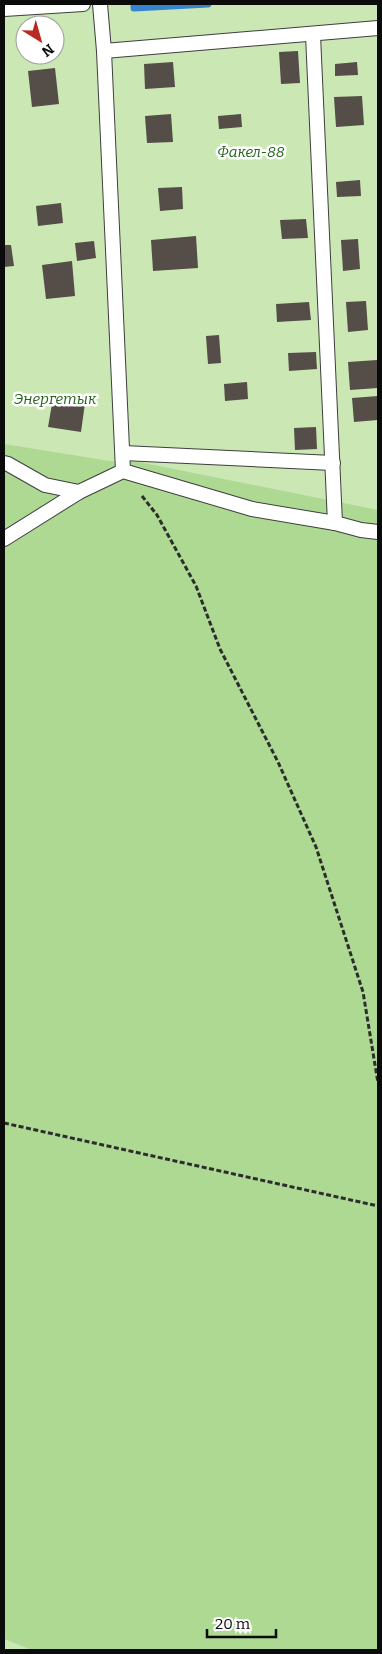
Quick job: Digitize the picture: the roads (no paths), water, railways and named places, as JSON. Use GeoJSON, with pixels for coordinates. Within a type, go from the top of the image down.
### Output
{"type":"FeatureCollection","features":[{"type":"Feature","properties":{"kind":"lane"},"geometry":{"type":"LineString","coordinates":[[4,9],[83,4]]}},
{"type":"Feature","properties":{"kind":"lane"},"geometry":{"type":"LineString","coordinates":[[100,4],[104,51],[123,471]]}},
{"type":"Feature","properties":{"kind":"lane"},"geometry":{"type":"LineString","coordinates":[[104,51],[313,35],[378,28]]}},
{"type":"Feature","properties":{"kind":"lane"},"geometry":{"type":"LineString","coordinates":[[313,35],[335,523]]}},
{"type":"Feature","properties":{"kind":"lane"},"geometry":{"type":"LineString","coordinates":[[123,452],[333,463]]}},
{"type":"Feature","properties":{"kind":"lane"},"geometry":{"type":"LineString","coordinates":[[4,463],[45,485],[79,492]]}},
{"type":"Feature","properties":{"kind":"lane"},"geometry":{"type":"LineString","coordinates":[[4,539],[79,492],[123,471],[252,509],[378,532]]}},
{"type":"Feature","properties":{"kind":"waterway"},"geometry":{"type":"LineString","coordinates":[[134,4],[134,8],[208,4]]}},
{"type":"Feature","properties":{"kind":"park label","name":"Факел-88"},"geometry":{"type":"Point","coordinates":[251,152]}},
{"type":"Feature","properties":{"kind":"park label","name":"Энергетык"},"geometry":{"type":"Point","coordinates":[55,399]}}]}
